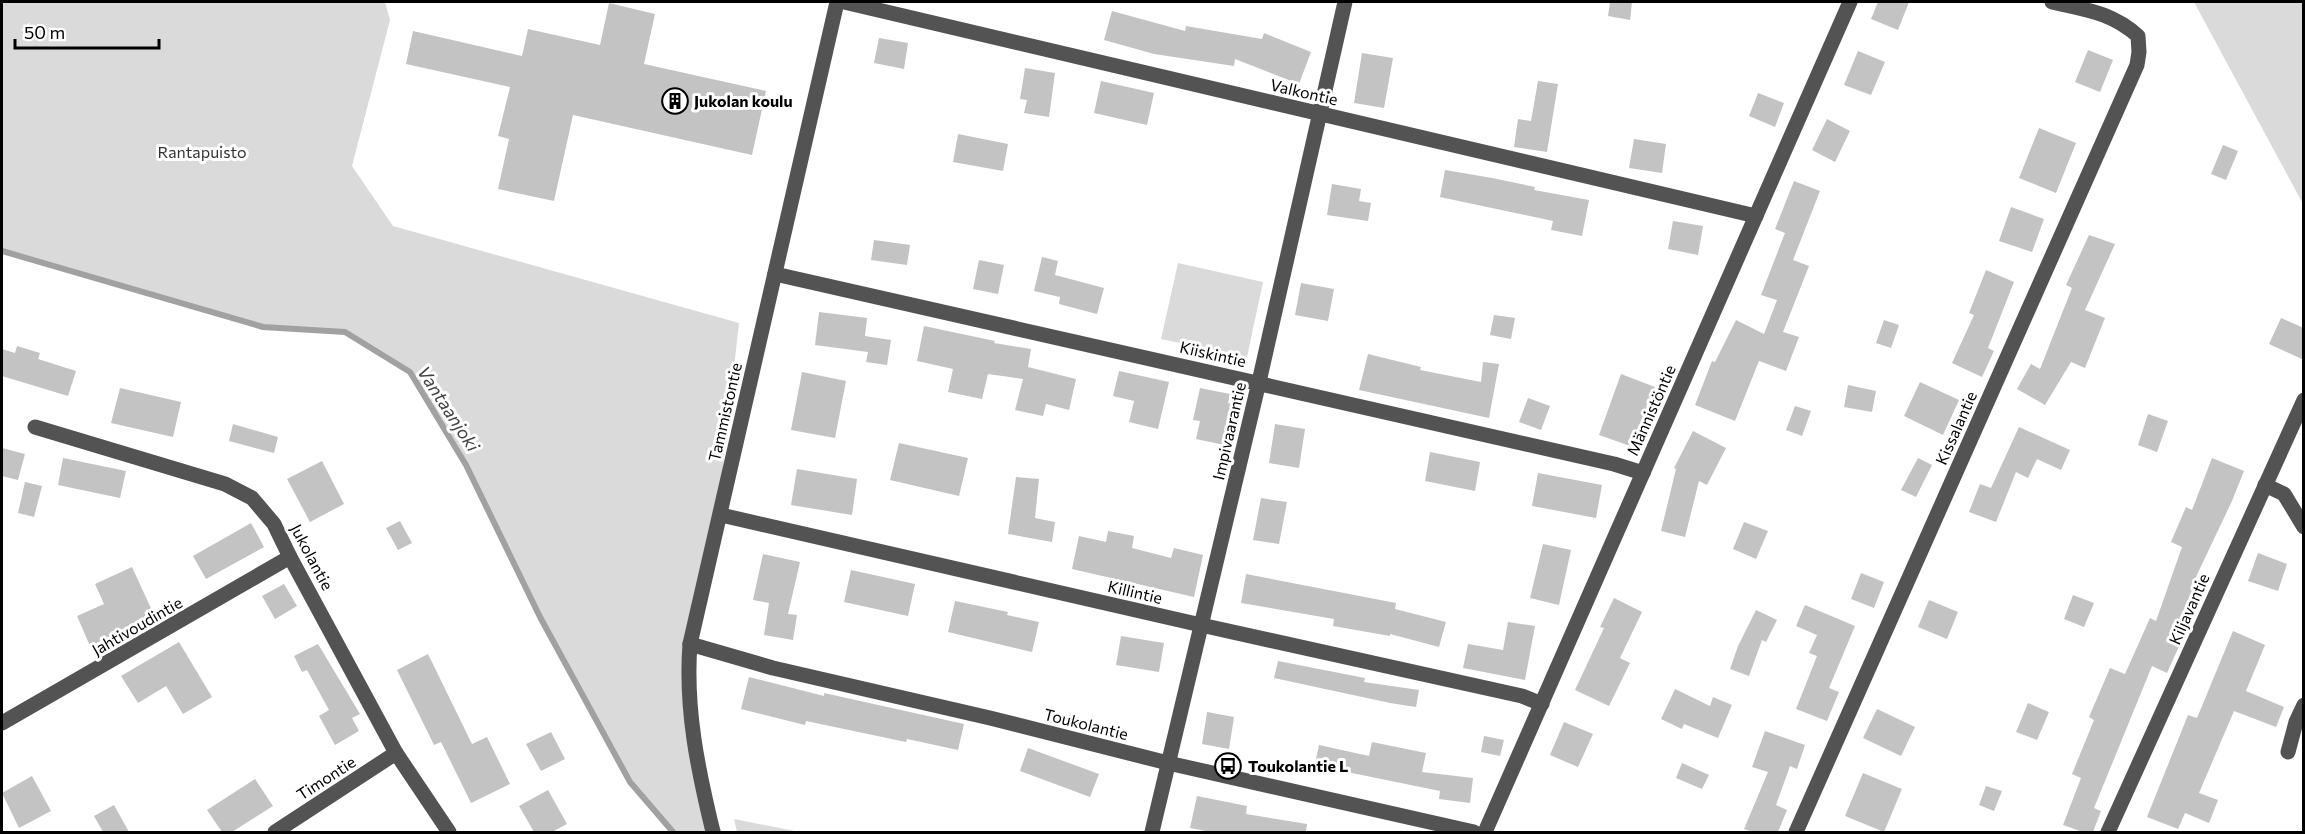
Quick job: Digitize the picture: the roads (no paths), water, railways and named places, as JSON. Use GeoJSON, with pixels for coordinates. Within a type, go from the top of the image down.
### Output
{"type":"FeatureCollection","features":[{"type":"Feature","properties":{"kind":"street","name":"Tammistontie"},"geometry":{"type":"LineString","coordinates":[[713,832],[691,729],[690,644],[837,2]]}},
{"type":"Feature","properties":{"kind":"street","name":"Valkontie"},"geometry":{"type":"LineString","coordinates":[[844,2],[1756,216]]}},
{"type":"Feature","properties":{"kind":"street","name":"Impivaarantie"},"geometry":{"type":"LineString","coordinates":[[1152,832],[1259,382],[1345,2]]}},
{"type":"Feature","properties":{"kind":"street","name":"Männistöntie"},"geometry":{"type":"LineString","coordinates":[[1485,832],[1850,2]]}},
{"type":"Feature","properties":{"kind":"street","name":"Kissalantie"},"geometry":{"type":"LineString","coordinates":[[1796,832],[2137,65],[2138,36],[2119,20],[2100,13],[2052,2]]}},
{"type":"Feature","properties":{"kind":"street","name":"Kiiskintie"},"geometry":{"type":"LineString","coordinates":[[775,273],[1259,382],[1614,464],[1643,473]]}},
{"type":"Feature","properties":{"kind":"street","name":"Kiljavantie"},"geometry":{"type":"LineString","coordinates":[[2108,832],[2304,400]]}},
{"type":"Feature","properties":{"kind":"street","name":"Jukolantie"},"geometry":{"type":"LineString","coordinates":[[35,427],[225,484],[252,498],[274,524],[396,753],[449,832]]}},
{"type":"Feature","properties":{"kind":"street"},"geometry":{"type":"LineString","coordinates":[[2265,485],[2284,494],[2304,527]]}},
{"type":"Feature","properties":{"kind":"street","name":"Killintie"},"geometry":{"type":"LineString","coordinates":[[721,515],[1201,626],[1522,696],[1542,704]]}},
{"type":"Feature","properties":{"kind":"street","name":"Jahtivoudintie"},"geometry":{"type":"LineString","coordinates":[[2,723],[290,557]]}},
{"type":"Feature","properties":{"kind":"street","name":"Toukolantie"},"geometry":{"type":"LineString","coordinates":[[690,644],[772,668],[990,718],[1168,764],[1474,832]]}},
{"type":"Feature","properties":{"kind":"street"},"geometry":{"type":"LineString","coordinates":[[2288,752],[2296,722],[2304,705]]}},
{"type":"Feature","properties":{"kind":"street","name":"Timontie"},"geometry":{"type":"LineString","coordinates":[[275,832],[396,753]]}},
{"type":"Feature","properties":{"kind":"waterway","name":"Vantaanjoki"},"geometry":{"type":"LineString","coordinates":[[2,251],[263,327],[345,332],[410,372],[466,465],[540,617],[630,782],[673,832]]}},
{"type":"Feature","properties":{"kind":"place","name":"Jukolan koulu"},"geometry":{"type":"Point","coordinates":[675,101]}},
{"type":"Feature","properties":{"kind":"place","name":"Toukolantie L"},"geometry":{"type":"Point","coordinates":[1228,766]}},
{"type":"Feature","properties":{"kind":"park label","name":"Rantapuisto"},"geometry":{"type":"Point","coordinates":[202,152]}}]}
